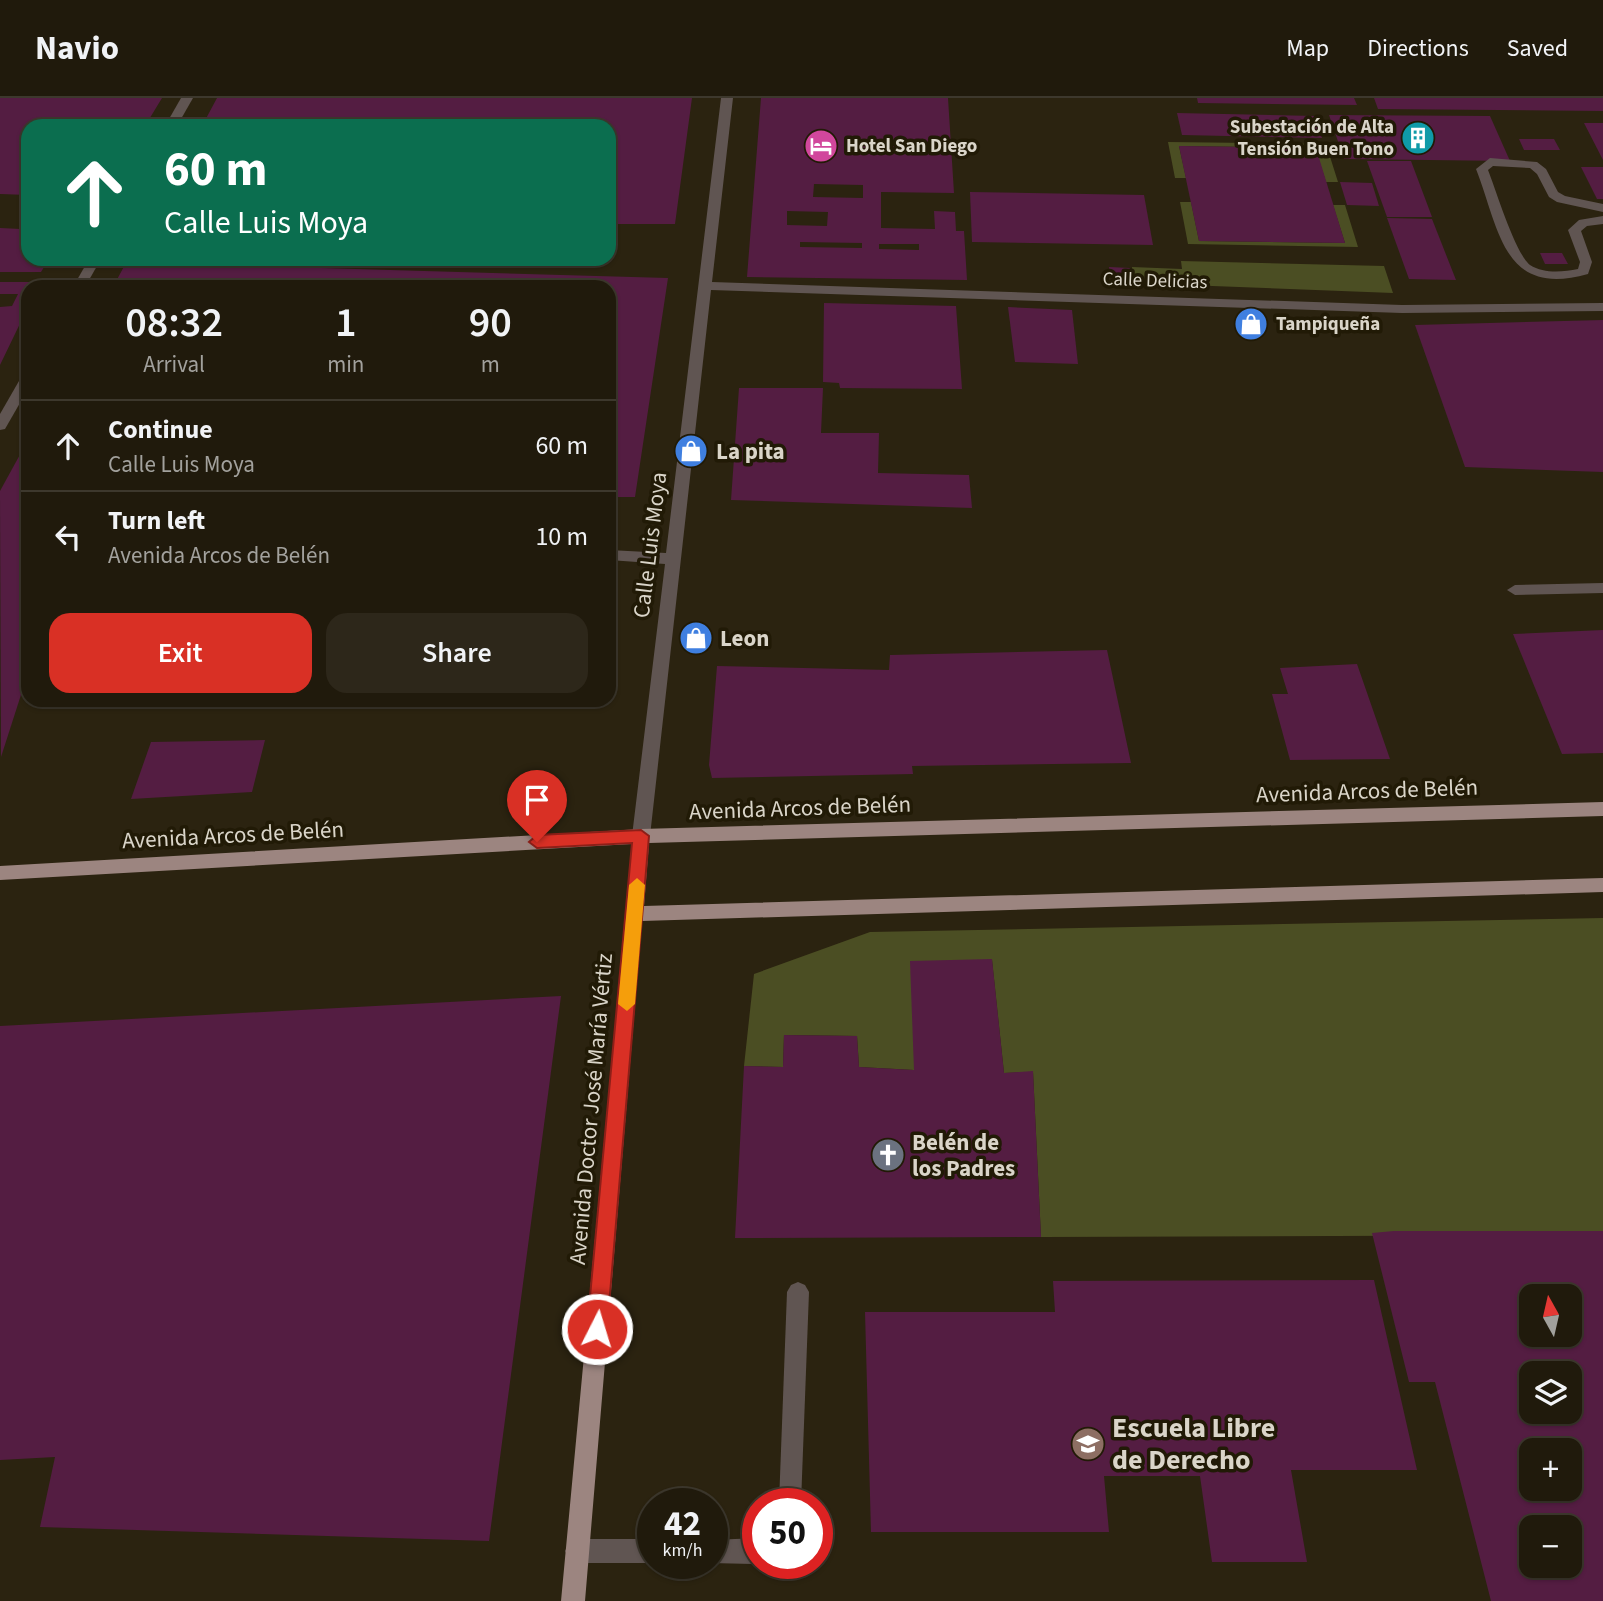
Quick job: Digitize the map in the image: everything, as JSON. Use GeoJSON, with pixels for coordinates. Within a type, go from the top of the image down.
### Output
{"type":"FeatureCollection","features":[{"type":"Feature","properties":{"kind":"main road","name":"Avenida Arcos de Belén"},"geometry":{"type":"LineString","coordinates":[[0,873],[641,836],[1603,809]]}},
{"type":"Feature","properties":{"kind":"main road","name":"Calle Luis Moya"},"geometry":{"type":"LineString","coordinates":[[635,914],[641,836]]}},
{"type":"Feature","properties":{"kind":"main road"},"geometry":{"type":"LineString","coordinates":[[635,914],[1603,885]]}},
{"type":"Feature","properties":{"kind":"main road","name":"Avenida Doctor José María Vértiz"},"geometry":{"type":"LineString","coordinates":[[573,1601],[635,914]]}},
{"type":"Feature","properties":{"kind":"street"},"geometry":{"type":"LineString","coordinates":[[175,119],[187,98]]}},
{"type":"Feature","properties":{"kind":"street","name":"Calle Luis Moya"},"geometry":{"type":"LineString","coordinates":[[641,836],[727,98]]}},
{"type":"Feature","properties":{"kind":"street"},"geometry":{"type":"LineString","coordinates":[[1603,208],[1561,199],[1553,194],[1542,172],[1533,165],[1498,162],[1482,169],[1519,260],[1529,270],[1550,275],[1584,271],[1586,262],[1574,230],[1583,223],[1603,220]]}},
{"type":"Feature","properties":{"kind":"street"},"geometry":{"type":"LineString","coordinates":[[1550,275],[1570,307]]}},
{"type":"Feature","properties":{"kind":"street","name":"Calle Delicias"},"geometry":{"type":"LineString","coordinates":[[705,286],[1402,309],[1603,307]]}},
{"type":"Feature","properties":{"kind":"street"},"geometry":{"type":"LineString","coordinates":[[0,426],[21,389]]}},
{"type":"Feature","properties":{"kind":"street"},"geometry":{"type":"LineString","coordinates":[[616,555],[674,559]]}},
{"type":"Feature","properties":{"kind":"street"},"geometry":{"type":"LineString","coordinates":[[1516,590],[1603,588]]}},
{"type":"Feature","properties":{"kind":"street"},"geometry":{"type":"LineString","coordinates":[[791,1488],[798,1292]]}},
{"type":"Feature","properties":{"kind":"street"},"geometry":{"type":"LineString","coordinates":[[577,1551],[637,1552]]}},
{"type":"Feature","properties":{"kind":"green space"},"geometry":{"type":"Polygon","coordinates":[[[1168,142],[1326,144],[1338,182],[1326,182],[1315,148],[1179,146],[1186,178],[1175,178],[1168,142]]]}},
{"type":"Feature","properties":{"kind":"green space"},"geometry":{"type":"Polygon","coordinates":[[[1180,202],[1191,202],[1199,241],[1345,243],[1333,205],[1345,205],[1358,247],[1188,244],[1180,202]]]}},
{"type":"Feature","properties":{"kind":"green space"},"geometry":{"type":"Polygon","coordinates":[[[1181,261],[1384,266],[1393,293],[1133,283],[1132,267],[1182,269],[1181,261]]]}},
{"type":"Feature","properties":{"kind":"green space"},"geometry":{"type":"Polygon","coordinates":[[[1603,918],[1603,1235],[1041,1237],[1033,1072],[1004,1073],[992,960],[914,1070],[859,1067],[857,1036],[784,1035],[783,1067],[744,1066],[754,974],[870,932],[1603,918]]]}},
{"type":"Feature","properties":{"kind":"building"},"geometry":{"type":"Polygon","coordinates":[[[0,98],[162,98],[149,119],[21,119],[21,195],[0,194],[0,98]]]}},
{"type":"Feature","properties":{"kind":"building"},"geometry":{"type":"Polygon","coordinates":[[[217,98],[692,98],[675,224],[616,224],[616,119],[206,119],[217,98]]]}},
{"type":"Feature","properties":{"kind":"building"},"geometry":{"type":"Polygon","coordinates":[[[761,98],[948,98],[954,193],[881,192],[881,228],[935,229],[934,211],[955,212],[956,231],[964,231],[967,280],[747,277],[761,98]],[[814,184],[813,197],[863,198],[863,185],[814,184]],[[787,211],[787,225],[827,226],[828,212],[787,211]],[[800,242],[800,247],[862,248],[862,243],[800,242]],[[879,244],[879,249],[919,250],[919,244],[879,244]]]}},
{"type":"Feature","properties":{"kind":"building"},"geometry":{"type":"Polygon","coordinates":[[[1197,98],[1354,98],[1357,105],[1198,103],[1197,98]]]}},
{"type":"Feature","properties":{"kind":"building"},"geometry":{"type":"Polygon","coordinates":[[[1374,98],[1603,98],[1603,111],[1378,109],[1374,98]]]}},
{"type":"Feature","properties":{"kind":"building"},"geometry":{"type":"Polygon","coordinates":[[[1177,113],[1315,116],[1322,138],[1182,135],[1177,113]]]}},
{"type":"Feature","properties":{"kind":"building","name":"Subestación de Alta Tensión Buen Tono"},"geometry":{"type":"Polygon","coordinates":[[[1329,115],[1490,116],[1510,161],[1344,159],[1329,115]]]}},
{"type":"Feature","properties":{"kind":"building"},"geometry":{"type":"Polygon","coordinates":[[[1584,123],[1603,123],[1603,160],[1584,123]]]}},
{"type":"Feature","properties":{"kind":"building"},"geometry":{"type":"Polygon","coordinates":[[[1519,139],[1554,139],[1560,150],[1524,150],[1519,139]]]}},
{"type":"Feature","properties":{"kind":"building"},"geometry":{"type":"Polygon","coordinates":[[[1179,146],[1316,148],[1345,243],[1199,241],[1179,146]]]}},
{"type":"Feature","properties":{"kind":"building"},"geometry":{"type":"Polygon","coordinates":[[[1367,161],[1411,161],[1432,217],[1387,217],[1367,161]]]}},
{"type":"Feature","properties":{"kind":"building"},"geometry":{"type":"Polygon","coordinates":[[[1581,167],[1603,167],[1603,199],[1597,199],[1581,167]]]}},
{"type":"Feature","properties":{"kind":"building"},"geometry":{"type":"Polygon","coordinates":[[[1340,182],[1372,183],[1379,206],[1347,205],[1340,182]]]}},
{"type":"Feature","properties":{"kind":"building"},"geometry":{"type":"Polygon","coordinates":[[[970,192],[1144,195],[1153,245],[972,242],[970,192]]]}},
{"type":"Feature","properties":{"kind":"building"},"geometry":{"type":"Polygon","coordinates":[[[1387,218],[1432,219],[1456,280],[1409,279],[1387,218]]]}},
{"type":"Feature","properties":{"kind":"building"},"geometry":{"type":"Polygon","coordinates":[[[0,228],[21,229],[21,266],[45,266],[41,272],[0,272],[0,228]]]}},
{"type":"Feature","properties":{"kind":"building"},"geometry":{"type":"Polygon","coordinates":[[[1540,253],[1562,253],[1568,264],[1545,264],[1540,253]]]}},
{"type":"Feature","properties":{"kind":"building"},"geometry":{"type":"Polygon","coordinates":[[[124,266],[252,266],[668,278],[635,497],[616,497],[616,280],[117,280],[124,266]]]}},
{"type":"Feature","properties":{"kind":"building"},"geometry":{"type":"Polygon","coordinates":[[[1109,267],[1130,268],[1131,279],[1110,278],[1109,267]]]}},
{"type":"Feature","properties":{"kind":"building"},"geometry":{"type":"Polygon","coordinates":[[[0,282],[21,282],[21,322],[0,365],[0,307],[12,306],[18,294],[0,294],[0,282]]]}},
{"type":"Feature","properties":{"kind":"building"},"geometry":{"type":"Polygon","coordinates":[[[824,303],[956,306],[962,389],[840,388],[839,383],[823,382],[824,303]]]}},
{"type":"Feature","properties":{"kind":"building"},"geometry":{"type":"Polygon","coordinates":[[[1008,307],[1072,310],[1078,364],[1015,362],[1008,307]]]}},
{"type":"Feature","properties":{"kind":"building"},"geometry":{"type":"Polygon","coordinates":[[[1603,320],[1603,472],[1465,467],[1415,325],[1603,320]]]}},
{"type":"Feature","properties":{"kind":"building"},"geometry":{"type":"Polygon","coordinates":[[[739,388],[823,388],[821,433],[879,433],[878,473],[969,475],[972,508],[731,500],[739,388]]]}},
{"type":"Feature","properties":{"kind":"building"},"geometry":{"type":"Polygon","coordinates":[[[21,453],[21,695],[1,757],[0,491],[21,453]]]}},
{"type":"Feature","properties":{"kind":"building"},"geometry":{"type":"Polygon","coordinates":[[[1603,630],[1603,753],[1562,754],[1513,634],[1603,630]]]}},
{"type":"Feature","properties":{"kind":"building"},"geometry":{"type":"Polygon","coordinates":[[[1107,650],[1131,763],[912,766],[913,774],[712,778],[709,765],[717,666],[889,670],[890,655],[1107,650]]]}},
{"type":"Feature","properties":{"kind":"building"},"geometry":{"type":"Polygon","coordinates":[[[1357,664],[1390,759],[1290,760],[1272,694],[1288,694],[1280,668],[1357,664]]]}},
{"type":"Feature","properties":{"kind":"building"},"geometry":{"type":"Polygon","coordinates":[[[265,740],[252,792],[131,799],[151,742],[265,740]]]}},
{"type":"Feature","properties":{"kind":"building","name":"Belén de los Padres"},"geometry":{"type":"Polygon","coordinates":[[[992,959],[1004,1073],[1033,1071],[1041,1237],[735,1238],[744,1066],[783,1067],[784,1035],[857,1036],[859,1067],[914,1070],[910,961],[992,959]]]}},
{"type":"Feature","properties":{"kind":"building"},"geometry":{"type":"Polygon","coordinates":[[[561,996],[489,1541],[40,1527],[55,1457],[0,1460],[0,1026],[561,996]]]}},
{"type":"Feature","properties":{"kind":"building"},"geometry":{"type":"Polygon","coordinates":[[[1603,1231],[1603,1601],[1491,1601],[1435,1382],[1409,1382],[1372,1233],[1603,1231]]]}},
{"type":"Feature","properties":{"kind":"building"},"geometry":{"type":"Polygon","coordinates":[[[1374,1280],[1417,1470],[1291,1470],[1307,1562],[1212,1562],[1200,1476],[1104,1476],[1109,1532],[871,1532],[865,1312],[1055,1312],[1053,1281],[1374,1280]]]}},
{"type":"Feature","properties":{"kind":"slow traffic"},"geometry":{"type":"LineString","coordinates":[[627,1004],[637,885]]}},
{"type":"Feature","properties":{"kind":"place","name":"Subestación de Alta Tensión Buen Tono"},"geometry":{"type":"Point","coordinates":[1418,138]}},
{"type":"Feature","properties":{"kind":"place","name":"Hotel San Diego"},"geometry":{"type":"Point","coordinates":[821,146]}},
{"type":"Feature","properties":{"kind":"place","name":"Tampiqueña"},"geometry":{"type":"Point","coordinates":[1251,324]}},
{"type":"Feature","properties":{"kind":"place","name":"La pita"},"geometry":{"type":"Point","coordinates":[691,451]}},
{"type":"Feature","properties":{"kind":"place","name":"Leon"},"geometry":{"type":"Point","coordinates":[696,638]}},
{"type":"Feature","properties":{"kind":"place","name":"Belén de los Padres"},"geometry":{"type":"Point","coordinates":[888,1155]}},
{"type":"Feature","properties":{"kind":"place","name":"Escuela Libre de Derecho"},"geometry":{"type":"Point","coordinates":[1088,1444]}},
{"type":"Feature","properties":{"kind":"route"},"geometry":{"type":"LineString","coordinates":[[537,842],[641,836],[597,1329]]}}]}
